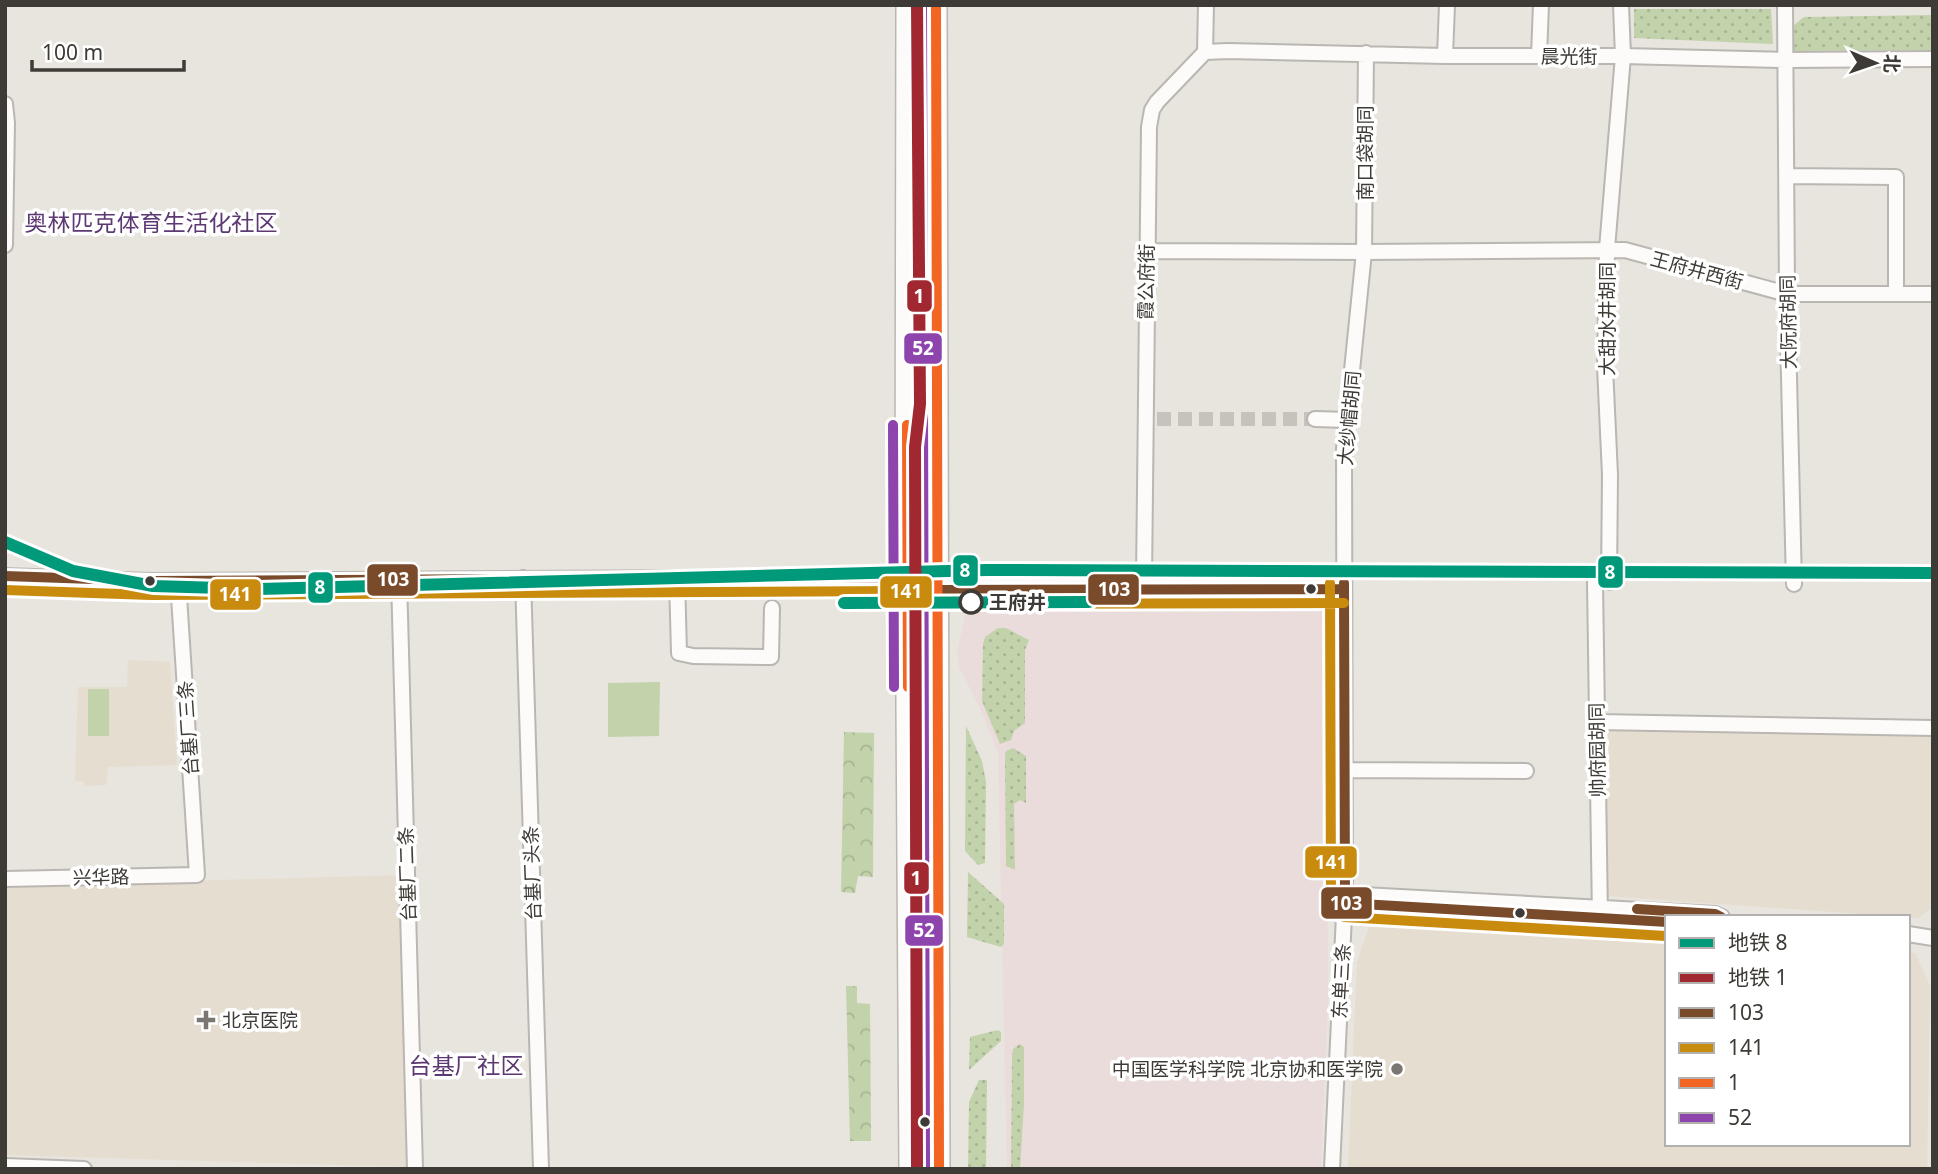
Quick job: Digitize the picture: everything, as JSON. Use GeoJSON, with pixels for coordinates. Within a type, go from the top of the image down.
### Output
{"type":"FeatureCollection","features":[{"type":"Feature","properties":{"kind":"highway"},"geometry":{"type":"LineString","coordinates":[[907,5],[910,1169]]}},
{"type":"Feature","properties":{"kind":"highway"},"geometry":{"type":"LineString","coordinates":[[936,5],[939,1169]]}},
{"type":"Feature","properties":{"kind":"street"},"geometry":{"type":"LineString","coordinates":[[1205,52],[1206,5]]}},
{"type":"Feature","properties":{"kind":"street"},"geometry":{"type":"LineString","coordinates":[[1445,56],[1447,5]]}},
{"type":"Feature","properties":{"kind":"street"},"geometry":{"type":"LineString","coordinates":[[1539,56],[1541,5]]}},
{"type":"Feature","properties":{"kind":"street","name":"大甜水井胡同"},"geometry":{"type":"LineString","coordinates":[[1602,582],[1610,475],[1605,367],[1607,249],[1622,56],[1621,5]]}},
{"type":"Feature","properties":{"kind":"street","name":"大阮府胡同"},"geometry":{"type":"LineString","coordinates":[[1785,5],[1787,294],[1794,584]]}},
{"type":"Feature","properties":{"kind":"street","name":"晨光街"},"geometry":{"type":"LineString","coordinates":[[1205,52],[1785,60],[1933,59]]}},
{"type":"Feature","properties":{"kind":"street","name":"霞公府街"},"geometry":{"type":"LineString","coordinates":[[1144,580],[1151,419],[1147,250],[1149,127],[1152,110],[1157,102],[1205,52]]}},
{"type":"Feature","properties":{"kind":"street","name":"南口袋胡同"},"geometry":{"type":"LineString","coordinates":[[1364,253],[1366,53]]}},
{"type":"Feature","properties":{"kind":"street"},"geometry":{"type":"LineString","coordinates":[[5,104],[5,245]]}},
{"type":"Feature","properties":{"kind":"street"},"geometry":{"type":"LineString","coordinates":[[1787,176],[1896,177],[1896,294]]}},
{"type":"Feature","properties":{"kind":"street","name":"王府井西街"},"geometry":{"type":"LineString","coordinates":[[1147,250],[1364,253],[1625,250],[1787,294],[1933,294]]}},
{"type":"Feature","properties":{"kind":"street","name":"大纱帽胡同"},"geometry":{"type":"LineString","coordinates":[[1344,584],[1344,449],[1364,253]]}},
{"type":"Feature","properties":{"kind":"street"},"geometry":{"type":"LineString","coordinates":[[1315,419],[1348,420]]}},
{"type":"Feature","properties":{"kind":"street"},"geometry":{"type":"LineString","coordinates":[[5,576],[178,581],[907,577],[938,585],[1344,584]]}},
{"type":"Feature","properties":{"kind":"street","name":"台基厂二条"},"geometry":{"type":"LineString","coordinates":[[398,578],[415,1169]]}},
{"type":"Feature","properties":{"kind":"street","name":"台基厂头条"},"geometry":{"type":"LineString","coordinates":[[523,578],[541,1169]]}},
{"type":"Feature","properties":{"kind":"street"},"geometry":{"type":"LineString","coordinates":[[677,578],[679,653],[693,656],[771,657],[772,608]]}},
{"type":"Feature","properties":{"kind":"street"},"geometry":{"type":"LineString","coordinates":[[938,585],[1144,580],[1344,584]]}},
{"type":"Feature","properties":{"kind":"street","name":"台基厂三条"},"geometry":{"type":"LineString","coordinates":[[178,581],[197,874]]}},
{"type":"Feature","properties":{"kind":"street","name":"帅府园胡同"},"geometry":{"type":"LineString","coordinates":[[1600,912],[1597,722],[1602,582]]}},
{"type":"Feature","properties":{"kind":"street","name":"东单三条"},"geometry":{"type":"LineString","coordinates":[[1332,1169],[1345,899],[1344,584]]}},
{"type":"Feature","properties":{"kind":"street"},"geometry":{"type":"LineString","coordinates":[[1597,722],[1933,728]]}},
{"type":"Feature","properties":{"kind":"street"},"geometry":{"type":"LineString","coordinates":[[1346,770],[1526,771]]}},
{"type":"Feature","properties":{"kind":"street","name":"兴华路"},"geometry":{"type":"LineString","coordinates":[[5,879],[197,874]]}},
{"type":"Feature","properties":{"kind":"street"},"geometry":{"type":"LineString","coordinates":[[1345,899],[1717,915]]}},
{"type":"Feature","properties":{"kind":"street"},"geometry":{"type":"LineString","coordinates":[[1600,912],[1665,922]]}},
{"type":"Feature","properties":{"kind":"street"},"geometry":{"type":"LineString","coordinates":[[1910,934],[1933,938]]}},
{"type":"Feature","properties":{"kind":"street"},"geometry":{"type":"LineString","coordinates":[[5,1166],[84,1169]]}},
{"type":"Feature","properties":{"kind":"shaded area"},"geometry":{"type":"Polygon","coordinates":[[[1118,600],[1326,605],[1328,1001],[1321,1169],[1007,1169],[998,753],[979,706],[959,667],[957,653],[967,608],[987,601],[1118,600]]]}},
{"type":"Feature","properties":{"kind":"shaded area"},"geometry":{"type":"Polygon","coordinates":[[[128,660],[170,662],[177,765],[108,767],[106,785],[84,786],[84,781],[75,781],[78,687],[127,687],[128,660]]]}},
{"type":"Feature","properties":{"kind":"shaded area"},"geometry":{"type":"Polygon","coordinates":[[[1604,731],[1933,735],[1933,907],[1918,918],[1910,917],[1910,915],[1876,915],[1608,896],[1604,731]]]}},
{"type":"Feature","properties":{"kind":"shaded area","name":"北京医院"},"geometry":{"type":"Polygon","coordinates":[[[404,875],[409,1167],[5,1155],[5,886],[404,875]]]}},
{"type":"Feature","properties":{"kind":"shaded area"},"geometry":{"type":"Polygon","coordinates":[[[1369,927],[1665,940],[1665,1146],[1910,1146],[1910,953],[1915,953],[1930,986],[1927,1169],[1348,1169],[1357,962],[1369,927]]]}},
{"type":"Feature","properties":{"kind":"green space"},"geometry":{"type":"Polygon","coordinates":[[[1634,9],[1771,9],[1773,44],[1634,38],[1634,9]]]}},
{"type":"Feature","properties":{"kind":"green space"},"geometry":{"type":"Polygon","coordinates":[[[1933,15],[1933,50],[1794,51],[1794,25],[1804,17],[1933,15]]]}},
{"type":"Feature","properties":{"kind":"green space"},"geometry":{"type":"Polygon","coordinates":[[[998,628],[1006,628],[1029,640],[1025,650],[1025,723],[1014,731],[1011,740],[1000,744],[982,701],[983,644],[985,637],[998,628]]]}},
{"type":"Feature","properties":{"kind":"green space"},"geometry":{"type":"Polygon","coordinates":[[[660,682],[659,736],[608,737],[608,683],[660,682]]]}},
{"type":"Feature","properties":{"kind":"green space"},"geometry":{"type":"Polygon","coordinates":[[[88,689],[109,689],[109,736],[88,736],[88,689]]]}},
{"type":"Feature","properties":{"kind":"green space"},"geometry":{"type":"Polygon","coordinates":[[[966,726],[982,761],[986,782],[985,863],[978,865],[965,851],[966,726]]]}},
{"type":"Feature","properties":{"kind":"green space"},"geometry":{"type":"Polygon","coordinates":[[[844,732],[874,733],[873,877],[858,876],[855,893],[841,892],[844,732]]]}},
{"type":"Feature","properties":{"kind":"green space"},"geometry":{"type":"Polygon","coordinates":[[[1013,748],[1026,756],[1026,803],[1020,800],[1014,804],[1015,870],[1006,866],[1005,757],[1006,751],[1013,748]]]}},
{"type":"Feature","properties":{"kind":"green space"},"geometry":{"type":"Polygon","coordinates":[[[968,872],[1004,904],[1004,944],[1001,947],[967,937],[968,872]]]}},
{"type":"Feature","properties":{"kind":"green space"},"geometry":{"type":"Polygon","coordinates":[[[846,986],[857,986],[857,1003],[870,1004],[871,1141],[850,1141],[846,986]]]}},
{"type":"Feature","properties":{"kind":"green space"},"geometry":{"type":"Polygon","coordinates":[[[998,1030],[1001,1032],[1001,1041],[969,1070],[970,1037],[998,1030]]]}},
{"type":"Feature","properties":{"kind":"green space"},"geometry":{"type":"Polygon","coordinates":[[[1020,1044],[1024,1047],[1024,1104],[1020,1169],[1011,1169],[1012,1057],[1013,1049],[1020,1044]]]}},
{"type":"Feature","properties":{"kind":"green space"},"geometry":{"type":"Polygon","coordinates":[[[979,1080],[987,1080],[986,1169],[968,1169],[969,1102],[979,1080]]]}},
{"type":"Feature","properties":{"kind":"tunnel"},"geometry":{"type":"LineString","coordinates":[[1157,419],[1315,419]]}},
{"type":"Feature","properties":{"kind":"metro line","name":"1"},"geometry":{"type":"LineString","coordinates":[[917,5],[920,404],[915,447],[917,1169]]}},
{"type":"Feature","properties":{"kind":"metro line","name":"8"},"geometry":{"type":"LineString","coordinates":[[5,542],[73,571],[153,586],[259,589],[987,570],[1933,573]]}},
{"type":"Feature","properties":{"kind":"metro line","name":"8"},"geometry":{"type":"LineString","coordinates":[[844,603],[1089,602]]}},
{"type":"Feature","properties":{"kind":"transit line","name":"52"},"geometry":{"type":"LineString","coordinates":[[922,5],[925,1169]]}},
{"type":"Feature","properties":{"kind":"transit line","name":"1"},"geometry":{"type":"LineString","coordinates":[[936,5],[939,1169]]}},
{"type":"Feature","properties":{"kind":"transit line","name":"52"},"geometry":{"type":"LineString","coordinates":[[893,425],[894,687]]}},
{"type":"Feature","properties":{"kind":"transit line","name":"1"},"geometry":{"type":"LineString","coordinates":[[907,425],[908,687]]}},
{"type":"Feature","properties":{"kind":"transit line","name":"103"},"geometry":{"type":"LineString","coordinates":[[5,576],[151,581],[907,577],[938,590],[1344,589]]}},
{"type":"Feature","properties":{"kind":"transit line","name":"141"},"geometry":{"type":"LineString","coordinates":[[1330,583],[1331,903],[1335,913],[1344,917],[1665,936]]}},
{"type":"Feature","properties":{"kind":"transit line","name":"103"},"geometry":{"type":"LineString","coordinates":[[1344,583],[1345,903],[1665,922]]}},
{"type":"Feature","properties":{"kind":"transit line","name":"141"},"geometry":{"type":"LineString","coordinates":[[5,590],[151,595],[904,591],[938,604],[1344,603]]}},
{"type":"Feature","properties":{"kind":"transit line","name":"103"},"geometry":{"type":"LineString","coordinates":[[1637,909],[1717,915]]}},
{"type":"Feature","properties":{"kind":"place","name":"王府井"},"geometry":{"type":"Point","coordinates":[971,602]}},
{"type":"Feature","properties":{"kind":"place","name":"北京医院"},"geometry":{"type":"Point","coordinates":[206,1020]}},
{"type":"Feature","properties":{"kind":"place","name":"中国医学科学院 北京协和医学院"},"geometry":{"type":"Point","coordinates":[1397,1069]}},
{"type":"Feature","properties":{"kind":"district","name":"奥林匹克体育生活化社区"},"geometry":{"type":"Point","coordinates":[151,223]}},
{"type":"Feature","properties":{"kind":"district","name":"台基厂社区"},"geometry":{"type":"Point","coordinates":[466,1066]}}]}
